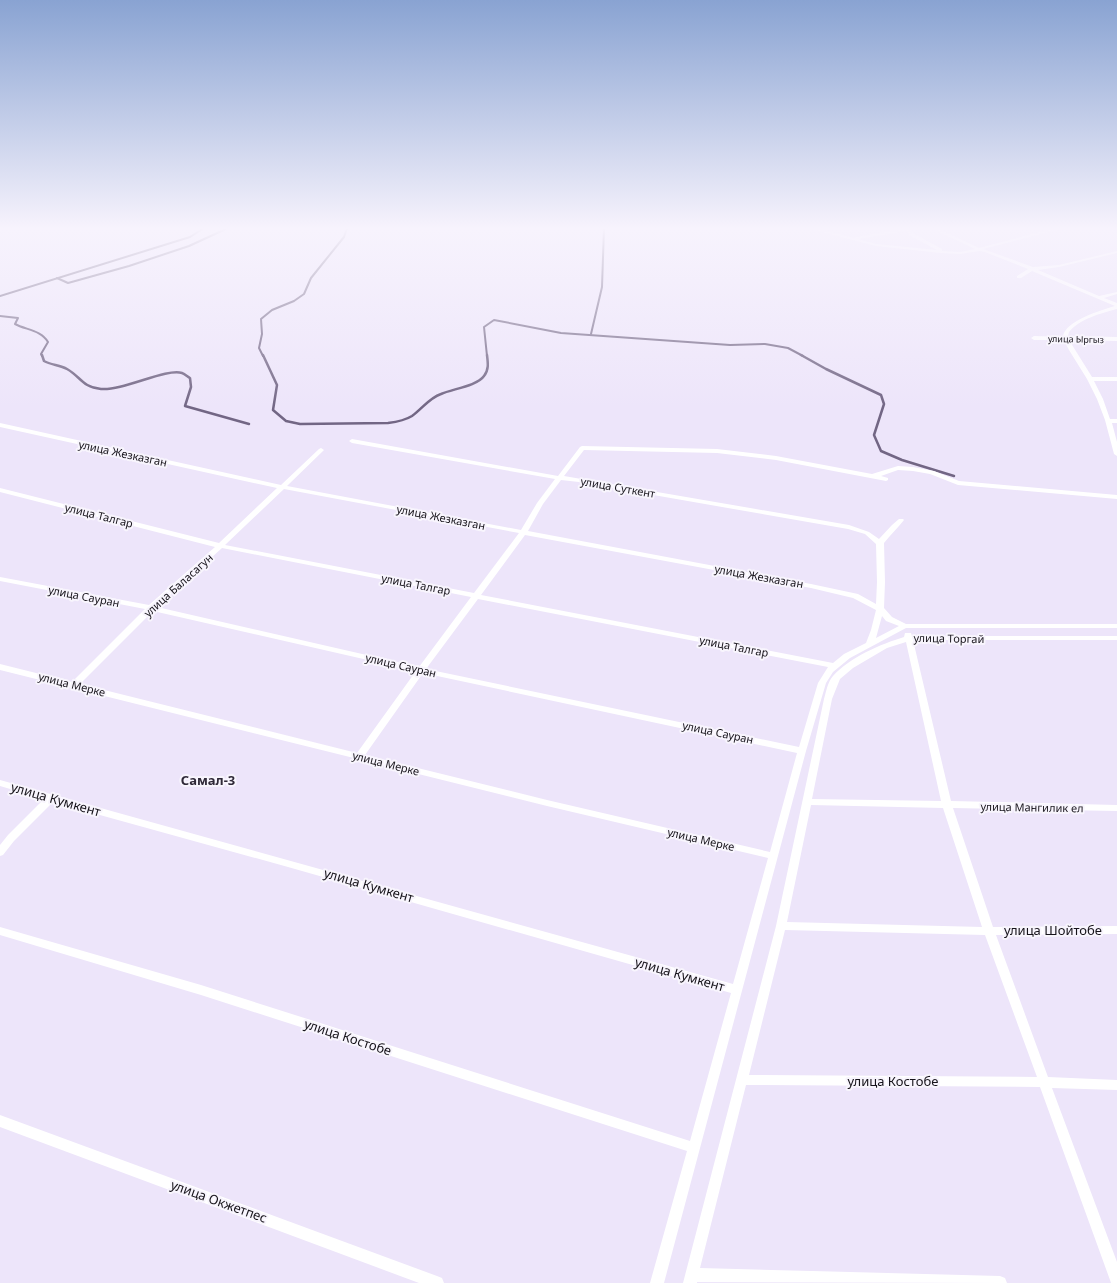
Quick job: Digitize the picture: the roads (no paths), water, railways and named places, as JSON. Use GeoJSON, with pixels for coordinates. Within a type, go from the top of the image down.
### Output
{"type":"FeatureCollection","features":[{"type":"Feature","properties":{"kind":"street"},"geometry":{"type":"LineString","coordinates":[[1076,288],[1117,306]]}},
{"type":"Feature","properties":{"kind":"street"},"geometry":{"type":"LineString","coordinates":[[1100,298],[1117,294]]}},
{"type":"Feature","properties":{"kind":"street"},"geometry":{"type":"LineString","coordinates":[[1117,306],[1076,322],[1067,329],[1065,334],[1065,339],[1092,379],[1105,408],[1117,454]]}},
{"type":"Feature","properties":{"kind":"street","name":"улица Ыргыз"},"geometry":{"type":"LineString","coordinates":[[1034,338],[1117,339]]}},
{"type":"Feature","properties":{"kind":"street"},"geometry":{"type":"LineString","coordinates":[[1092,379],[1117,380]]}},
{"type":"Feature","properties":{"kind":"street"},"geometry":{"type":"LineString","coordinates":[[1108,421],[1117,421]]}},
{"type":"Feature","properties":{"kind":"street","name":"улица Жезказган"},"geometry":{"type":"LineString","coordinates":[[0,425],[283,487],[811,586],[855,596],[880,609],[889,619],[905,626]]}},
{"type":"Feature","properties":{"kind":"street","name":"улица Суткент"},"geometry":{"type":"LineString","coordinates":[[352,440],[560,478],[849,527],[867,533],[880,543]]}},
{"type":"Feature","properties":{"kind":"street"},"geometry":{"type":"LineString","coordinates":[[358,757],[523,533],[540,503],[582,448],[717,451],[776,458],[886,478]]}},
{"type":"Feature","properties":{"kind":"street","name":"улица Баласагун"},"geometry":{"type":"LineString","coordinates":[[74,684],[151,608],[220,546],[321,450]]}},
{"type":"Feature","properties":{"kind":"street"},"geometry":{"type":"LineString","coordinates":[[873,476],[898,468],[913,469],[932,472],[958,483],[1117,497]]}},
{"type":"Feature","properties":{"kind":"street","name":"улица Талгар"},"geometry":{"type":"LineString","coordinates":[[0,490],[220,546],[834,666]]}},
{"type":"Feature","properties":{"kind":"street"},"geometry":{"type":"LineString","coordinates":[[870,643],[877,627],[882,600],[880,543],[901,520]]}},
{"type":"Feature","properties":{"kind":"street","name":"улица Сауран"},"geometry":{"type":"LineString","coordinates":[[0,579],[151,608],[421,670],[802,751]]}},
{"type":"Feature","properties":{"kind":"street"},"geometry":{"type":"LineString","coordinates":[[657,1283],[802,751],[825,675],[847,656],[905,626]]}},
{"type":"Feature","properties":{"kind":"street","name":"улица Торгай"},"geometry":{"type":"LineString","coordinates":[[1117,626],[905,626],[909,638],[1117,638]]}},
{"type":"Feature","properties":{"kind":"street"},"geometry":{"type":"LineString","coordinates":[[1000,1283],[692,1279],[781,926],[808,802],[828,699],[836,678],[850,666],[884,646],[909,638],[947,805],[989,931],[1117,1280]]}},
{"type":"Feature","properties":{"kind":"street","name":"улица Мерке"},"geometry":{"type":"LineString","coordinates":[[0,667],[74,684],[358,757],[773,856]]}},
{"type":"Feature","properties":{"kind":"street","name":"улица Кумкент"},"geometry":{"type":"LineString","coordinates":[[0,783],[737,990]]}},
{"type":"Feature","properties":{"kind":"street"},"geometry":{"type":"LineString","coordinates":[[0,852],[11,838],[51,798]]}},
{"type":"Feature","properties":{"kind":"street"},"geometry":{"type":"LineString","coordinates":[[808,802],[947,805]]}},
{"type":"Feature","properties":{"kind":"street","name":"улица Мангилик ел"},"geometry":{"type":"LineString","coordinates":[[947,805],[1117,808]]}},
{"type":"Feature","properties":{"kind":"street"},"geometry":{"type":"LineString","coordinates":[[781,926],[989,931]]}},
{"type":"Feature","properties":{"kind":"street","name":"улица Шойтобе"},"geometry":{"type":"LineString","coordinates":[[989,931],[1117,930]]}},
{"type":"Feature","properties":{"kind":"street","name":"улица Костобе"},"geometry":{"type":"LineString","coordinates":[[0,931],[201,990],[694,1148]]}},
{"type":"Feature","properties":{"kind":"street","name":"улица Костобе"},"geometry":{"type":"LineString","coordinates":[[742,1080],[1044,1082],[1117,1085]]}},
{"type":"Feature","properties":{"kind":"street","name":"улица Окжетпес"},"geometry":{"type":"LineString","coordinates":[[0,1121],[437,1283]]}},
{"type":"Feature","properties":{"kind":"waterway"},"geometry":{"type":"LineString","coordinates":[[0,296],[26,288]]}},
{"type":"Feature","properties":{"kind":"waterway"},"geometry":{"type":"LineString","coordinates":[[263,356],[259,348],[262,334],[261,319],[272,310],[294,301],[304,294],[307,288]]}},
{"type":"Feature","properties":{"kind":"waterway"},"geometry":{"type":"LineString","coordinates":[[591,334],[602,288]]}},
{"type":"Feature","properties":{"kind":"waterway"},"geometry":{"type":"LineString","coordinates":[[0,316],[18,318],[15,324],[45,338],[48,342],[41,354],[42,356]]}},
{"type":"Feature","properties":{"kind":"waterway"},"geometry":{"type":"LineString","coordinates":[[487,356],[484,327],[494,320],[561,333],[730,345],[765,344],[788,348],[803,356]]}},
{"type":"Feature","properties":{"kind":"waterway"},"geometry":{"type":"LineString","coordinates":[[42,355],[44,361],[67,369],[86,384],[101,389],[121,387],[155,376],[175,372],[182,373],[190,378],[191,387],[185,406],[249,424]]}},
{"type":"Feature","properties":{"kind":"waterway"},"geometry":{"type":"LineString","coordinates":[[263,355],[277,385],[273,410],[286,421],[300,424],[388,423],[406,419],[437,396],[470,385],[481,379],[486,374],[488,364],[487,355]]}},
{"type":"Feature","properties":{"kind":"waterway"},"geometry":{"type":"LineString","coordinates":[[801,355],[826,369],[881,395],[884,404],[874,435],[881,451],[902,460],[954,476]]}},
{"type":"Feature","properties":{"kind":"district","name":"Самал-3"},"geometry":{"type":"Point","coordinates":[208,780]}}]}
